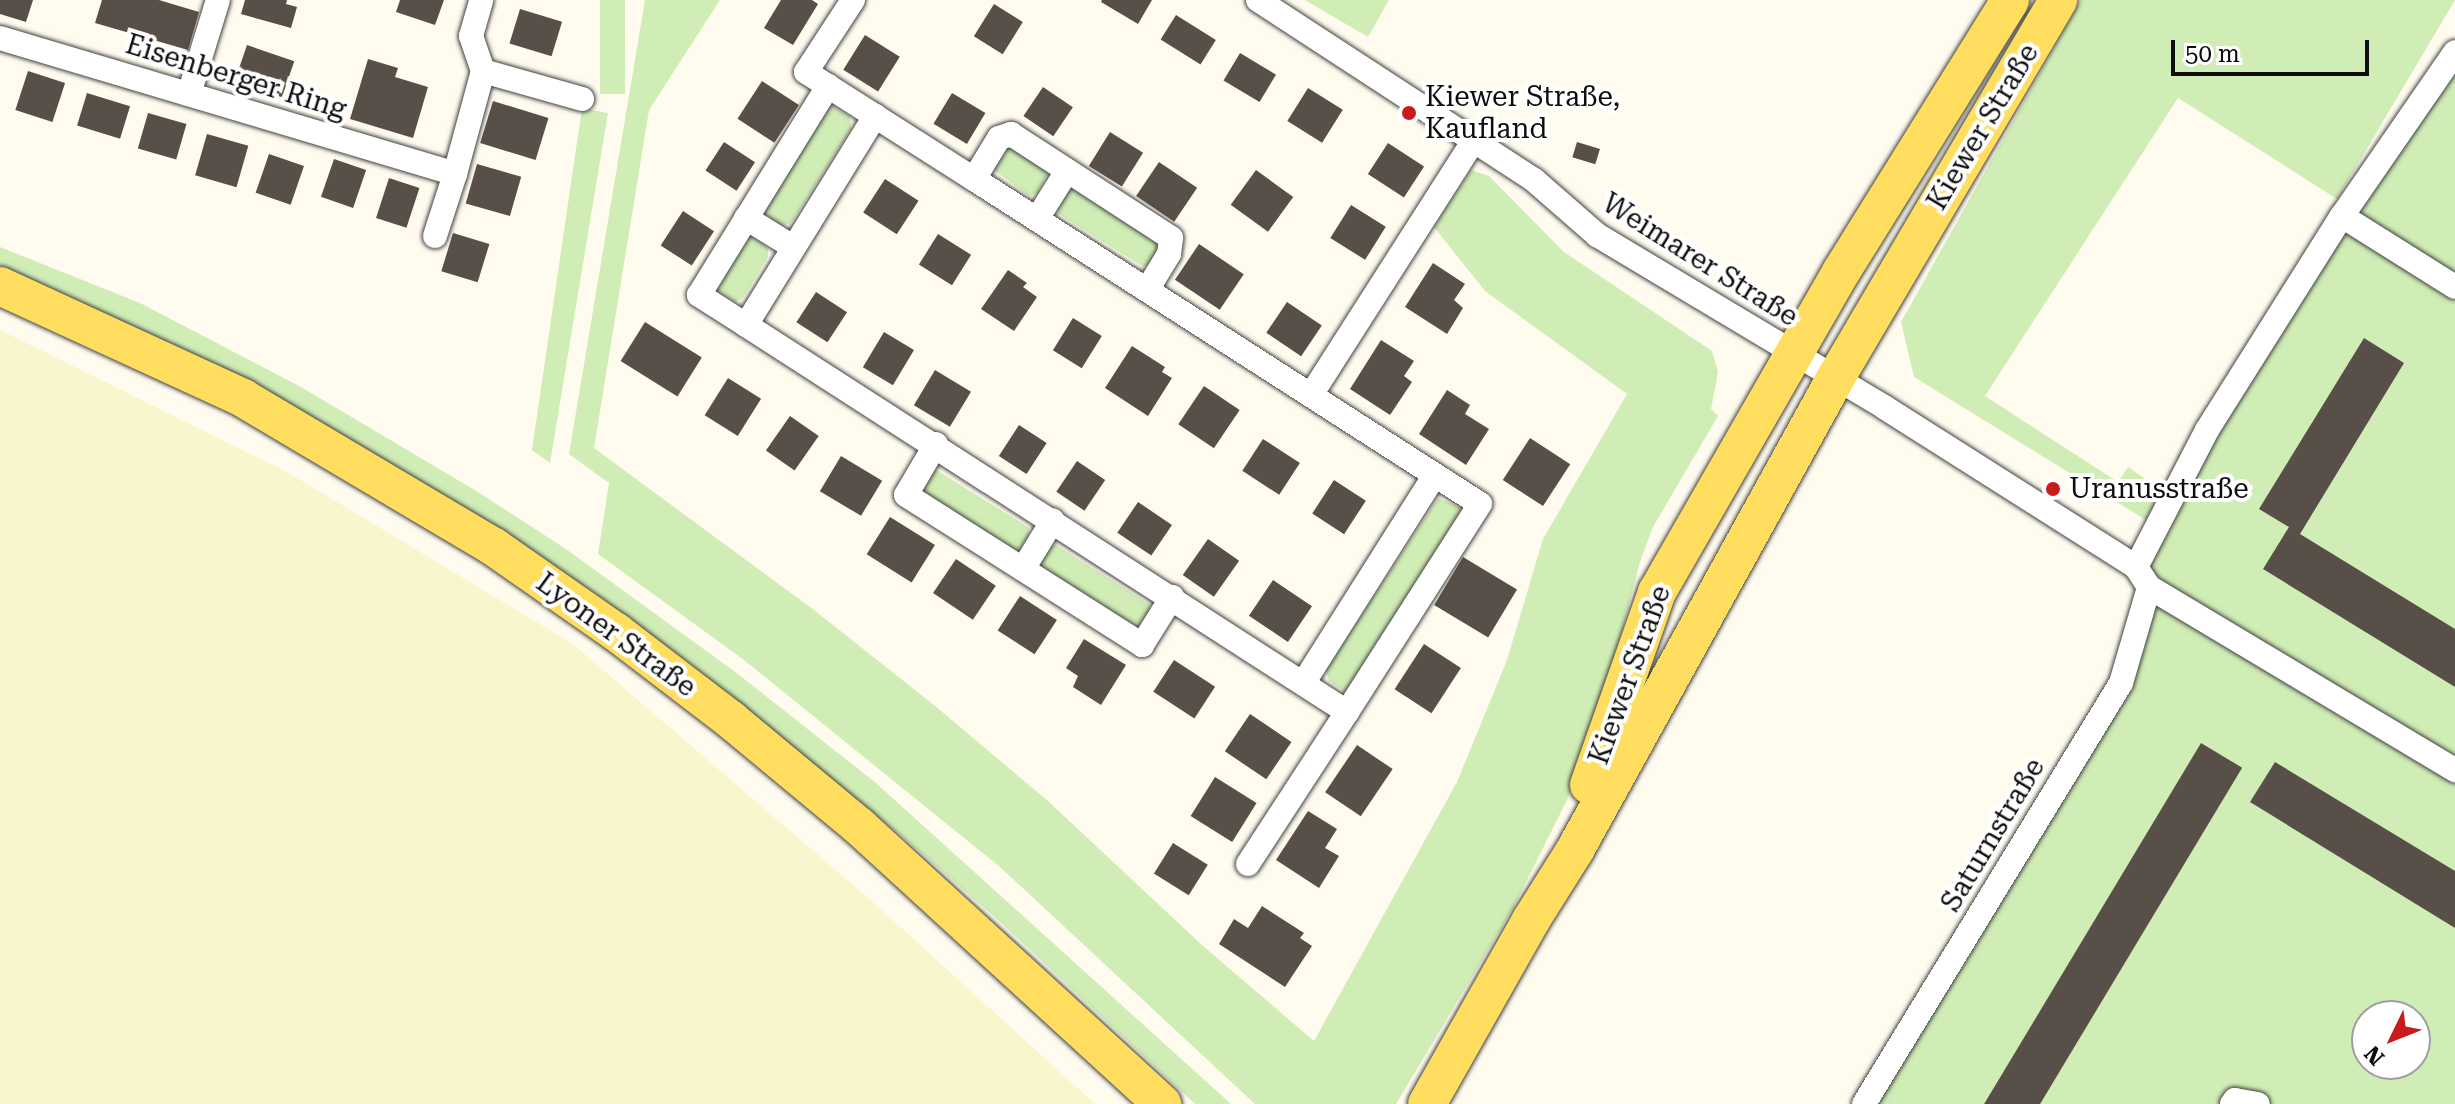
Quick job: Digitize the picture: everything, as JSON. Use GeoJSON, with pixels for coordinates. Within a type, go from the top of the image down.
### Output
{"type":"FeatureCollection","features":[{"type":"Feature","properties":{"kind":"main road","name":"Kiewer Straße"},"geometry":{"type":"LineString","coordinates":[[1531,920],[1600,760],[1657,592],[1792,354],[2010,0]]}},
{"type":"Feature","properties":{"kind":"main road","name":"Kiewer Straße"},"geometry":{"type":"LineString","coordinates":[[1428,1099],[1575,850],[1835,379],[2058,0]]}},
{"type":"Feature","properties":{"kind":"main road","name":"Lyoner Straße"},"geometry":{"type":"LineString","coordinates":[[0,286],[243,398],[494,547],[603,623],[731,720],[860,827],[1161,1102]]}},
{"type":"Feature","properties":{"kind":"street"},"geometry":{"type":"LineString","coordinates":[[189,94],[218,0]]}},
{"type":"Feature","properties":{"kind":"street"},"geometry":{"type":"LineString","coordinates":[[435,236],[483,71],[471,36],[481,0]]}},
{"type":"Feature","properties":{"kind":"street"},"geometry":{"type":"LineString","coordinates":[[853,0],[806,72],[1480,504],[1248,864]]}},
{"type":"Feature","properties":{"kind":"street","name":"Weimarer Straße"},"geometry":{"type":"LineString","coordinates":[[1258,0],[1475,139],[1534,180],[1597,235],[1792,354]]}},
{"type":"Feature","properties":{"kind":"street","name":"Eisenberger Ring"},"geometry":{"type":"LineString","coordinates":[[0,38],[455,174]]}},
{"type":"Feature","properties":{"kind":"street"},"geometry":{"type":"LineString","coordinates":[[2142,577],[2207,430],[2342,216],[2455,52]]}},
{"type":"Feature","properties":{"kind":"street"},"geometry":{"type":"LineString","coordinates":[[483,71],[582,99]]}},
{"type":"Feature","properties":{"kind":"street"},"geometry":{"type":"LineString","coordinates":[[828,86],[699,295],[936,444],[1347,712]]}},
{"type":"Feature","properties":{"kind":"street"},"geometry":{"type":"LineString","coordinates":[[746,325],[875,116]]}},
{"type":"Feature","properties":{"kind":"street"},"geometry":{"type":"LineString","coordinates":[[974,179],[999,138],[1011,134],[1171,238],[1169,254],[1147,290]]}},
{"type":"Feature","properties":{"kind":"street"},"geometry":{"type":"LineString","coordinates":[[1311,395],[1475,139]]}},
{"type":"Feature","properties":{"kind":"street"},"geometry":{"type":"LineString","coordinates":[[1037,219],[1067,171]]}},
{"type":"Feature","properties":{"kind":"street"},"geometry":{"type":"LineString","coordinates":[[2342,216],[2455,287]]}},
{"type":"Feature","properties":{"kind":"street"},"geometry":{"type":"LineString","coordinates":[[746,218],[793,247]]}},
{"type":"Feature","properties":{"kind":"street"},"geometry":{"type":"LineString","coordinates":[[1792,354],[2142,577],[2455,770]]}},
{"type":"Feature","properties":{"kind":"street"},"geometry":{"type":"LineString","coordinates":[[936,444],[906,495],[1142,645],[1172,597]]}},
{"type":"Feature","properties":{"kind":"street"},"geometry":{"type":"LineString","coordinates":[[1304,682],[1435,475]]}},
{"type":"Feature","properties":{"kind":"street"},"geometry":{"type":"LineString","coordinates":[[1023,569],[1053,520]]}},
{"type":"Feature","properties":{"kind":"street","name":"Saturnstraße"},"geometry":{"type":"LineString","coordinates":[[1864,1104],[2121,683],[2142,577]]}},
{"type":"Feature","properties":{"kind":"street"},"geometry":{"type":"LineString","coordinates":[[2232,1104],[2235,1100],[2258,1104]]}},
{"type":"Feature","properties":{"kind":"shaded area"},"geometry":{"type":"Polygon","coordinates":[[[0,330],[289,473],[573,644],[875,904],[1095,1104],[0,1104],[0,330]]]}},
{"type":"Feature","properties":{"kind":"green space"},"geometry":{"type":"Polygon","coordinates":[[[600,0],[625,0],[625,94],[600,94],[600,0]]]}},
{"type":"Feature","properties":{"kind":"green space"},"geometry":{"type":"Polygon","coordinates":[[[645,0],[720,0],[649,110],[594,448],[814,610],[934,705],[1049,802],[1203,946],[1314,1041],[1457,782],[1507,660],[1543,539],[1627,394],[1485,291],[1434,227],[1471,170],[1489,176],[1564,252],[1712,351],[1718,372],[1711,409],[1718,416],[1653,527],[1640,562],[1595,735],[1567,800],[1513,908],[1396,1104],[1255,1104],[1000,867],[744,660],[598,554],[609,483],[569,454],[645,0]]]}},
{"type":"Feature","properties":{"kind":"green space"},"geometry":{"type":"Polygon","coordinates":[[[1305,0],[1389,0],[1368,37],[1305,0]]]}},
{"type":"Feature","properties":{"kind":"green space"},"geometry":{"type":"Polygon","coordinates":[[[2081,0],[2455,0],[2337,199],[2178,98],[1985,396],[2118,482],[2128,467],[2161,490],[2146,520],[1914,377],[1901,322],[2081,0]]]}},
{"type":"Feature","properties":{"kind":"green space"},"geometry":{"type":"Polygon","coordinates":[[[2455,52],[2455,1104],[1869,1104],[2121,683],[2149,587],[2136,567],[2207,430],[2455,52]]]}},
{"type":"Feature","properties":{"kind":"green space"},"geometry":{"type":"Polygon","coordinates":[[[833,106],[850,117],[851,129],[791,223],[781,226],[763,213],[828,107],[833,106]]]}},
{"type":"Feature","properties":{"kind":"green space"},"geometry":{"type":"Polygon","coordinates":[[[582,108],[608,113],[550,463],[532,450],[582,108]]]}},
{"type":"Feature","properties":{"kind":"green space"},"geometry":{"type":"Polygon","coordinates":[[[1015,144],[1047,166],[1048,173],[1037,193],[1029,196],[994,170],[1007,146],[1015,144]]]}},
{"type":"Feature","properties":{"kind":"green space"},"geometry":{"type":"Polygon","coordinates":[[[1075,186],[1160,244],[1151,264],[1142,266],[1059,214],[1057,206],[1067,189],[1075,186]]]}},
{"type":"Feature","properties":{"kind":"green space"},"geometry":{"type":"Polygon","coordinates":[[[750,235],[768,248],[768,257],[743,298],[735,302],[716,290],[715,282],[740,239],[750,235]]]}},
{"type":"Feature","properties":{"kind":"green space"},"geometry":{"type":"Polygon","coordinates":[[[0,247],[140,303],[301,387],[473,489],[566,549],[738,674],[876,783],[1231,1104],[1195,1104],[998,920],[903,837],[653,640],[0,270],[0,247]]]}},
{"type":"Feature","properties":{"kind":"green space"},"geometry":{"type":"Polygon","coordinates":[[[933,468],[1028,527],[1029,534],[1019,552],[1014,555],[919,492],[933,468]]]}},
{"type":"Feature","properties":{"kind":"green space"},"geometry":{"type":"Polygon","coordinates":[[[1438,498],[1459,507],[1462,515],[1352,689],[1344,691],[1329,681],[1326,670],[1438,498]]]}},
{"type":"Feature","properties":{"kind":"green space"},"geometry":{"type":"Polygon","coordinates":[[[1056,545],[1149,604],[1150,610],[1137,630],[1039,567],[1051,546],[1056,545]]]}},
{"type":"Feature","properties":{"kind":"building"},"geometry":{"type":"Polygon","coordinates":[[[0,0],[33,0],[26,22],[0,14],[0,0]]]}},
{"type":"Feature","properties":{"kind":"building"},"geometry":{"type":"Polygon","coordinates":[[[102,0],[159,0],[199,12],[188,50],[95,23],[102,0]]]}},
{"type":"Feature","properties":{"kind":"building"},"geometry":{"type":"Polygon","coordinates":[[[245,0],[287,0],[286,4],[297,7],[291,28],[241,14],[245,0]]]}},
{"type":"Feature","properties":{"kind":"building"},"geometry":{"type":"Polygon","coordinates":[[[400,0],[444,0],[435,25],[396,12],[400,0]]]}},
{"type":"Feature","properties":{"kind":"building"},"geometry":{"type":"Polygon","coordinates":[[[781,0],[812,0],[818,4],[793,45],[764,28],[781,0]]]}},
{"type":"Feature","properties":{"kind":"building"},"geometry":{"type":"Polygon","coordinates":[[[1102,0],[1152,0],[1138,24],[1102,0]]]}},
{"type":"Feature","properties":{"kind":"building"},"geometry":{"type":"Polygon","coordinates":[[[994,4],[1023,22],[1003,54],[974,36],[994,4]]]}},
{"type":"Feature","properties":{"kind":"building"},"geometry":{"type":"Polygon","coordinates":[[[520,9],[562,22],[552,56],[509,43],[520,9]]]}},
{"type":"Feature","properties":{"kind":"building"},"geometry":{"type":"Polygon","coordinates":[[[1176,15],[1216,40],[1200,64],[1161,40],[1176,15]]]}},
{"type":"Feature","properties":{"kind":"building"},"geometry":{"type":"Polygon","coordinates":[[[865,35],[900,57],[878,91],[843,70],[865,35]]]}},
{"type":"Feature","properties":{"kind":"building"},"geometry":{"type":"Polygon","coordinates":[[[247,45],[294,61],[282,97],[235,81],[247,45]]]}},
{"type":"Feature","properties":{"kind":"building"},"geometry":{"type":"Polygon","coordinates":[[[1240,53],[1276,75],[1260,102],[1224,80],[1240,53]]]}},
{"type":"Feature","properties":{"kind":"building"},"geometry":{"type":"Polygon","coordinates":[[[368,59],[398,68],[395,77],[428,87],[413,138],[350,119],[368,59]]]}},
{"type":"Feature","properties":{"kind":"building"},"geometry":{"type":"Polygon","coordinates":[[[28,71],[65,83],[52,122],[15,110],[28,71]]]}},
{"type":"Feature","properties":{"kind":"building"},"geometry":{"type":"Polygon","coordinates":[[[762,81],[799,105],[774,143],[737,119],[762,81]]]}},
{"type":"Feature","properties":{"kind":"building"},"geometry":{"type":"Polygon","coordinates":[[[1043,87],[1073,107],[1053,136],[1023,116],[1043,87]]]}},
{"type":"Feature","properties":{"kind":"building"},"geometry":{"type":"Polygon","coordinates":[[[1308,88],[1343,110],[1322,143],[1287,121],[1308,88]]]}},
{"type":"Feature","properties":{"kind":"building"},"geometry":{"type":"Polygon","coordinates":[[[87,93],[130,106],[120,139],[77,126],[87,93]]]}},
{"type":"Feature","properties":{"kind":"building"},"geometry":{"type":"Polygon","coordinates":[[[952,93],[985,113],[967,144],[933,124],[952,93]]]}},
{"type":"Feature","properties":{"kind":"building"},"geometry":{"type":"Polygon","coordinates":[[[493,101],[548,118],[536,160],[480,143],[493,101]]]}},
{"type":"Feature","properties":{"kind":"building"},"geometry":{"type":"Polygon","coordinates":[[[148,113],[186,124],[176,160],[138,149],[148,113]]]}},
{"type":"Feature","properties":{"kind":"building"},"geometry":{"type":"Polygon","coordinates":[[[1110,132],[1143,153],[1122,187],[1089,166],[1110,132]]]}},
{"type":"Feature","properties":{"kind":"building"},"geometry":{"type":"Polygon","coordinates":[[[207,134],[248,146],[236,187],[195,175],[207,134]]]}},
{"type":"Feature","properties":{"kind":"building"},"geometry":{"type":"Polygon","coordinates":[[[724,142],[755,162],[737,191],[705,171],[724,142]]]}},
{"type":"Feature","properties":{"kind":"building"},"geometry":{"type":"Polygon","coordinates":[[[1577,142],[1600,149],[1595,164],[1572,157],[1577,142]]]}},
{"type":"Feature","properties":{"kind":"building"},"geometry":{"type":"Polygon","coordinates":[[[1388,143],[1424,166],[1404,197],[1368,174],[1388,143]]]}},
{"type":"Feature","properties":{"kind":"building"},"geometry":{"type":"Polygon","coordinates":[[[269,154],[304,166],[291,205],[256,193],[269,154]]]}},
{"type":"Feature","properties":{"kind":"building"},"geometry":{"type":"Polygon","coordinates":[[[334,159],[366,170],[353,208],[321,197],[334,159]]]}},
{"type":"Feature","properties":{"kind":"building"},"geometry":{"type":"Polygon","coordinates":[[[1159,162],[1197,188],[1174,222],[1136,196],[1159,162]]]}},
{"type":"Feature","properties":{"kind":"building"},"geometry":{"type":"Polygon","coordinates":[[[477,164],[521,177],[510,216],[466,203],[477,164]]]}},
{"type":"Feature","properties":{"kind":"building"},"geometry":{"type":"Polygon","coordinates":[[[1256,170],[1293,197],[1268,232],[1231,205],[1256,170]]]}},
{"type":"Feature","properties":{"kind":"building"},"geometry":{"type":"Polygon","coordinates":[[[389,178],[419,188],[406,228],[376,218],[389,178]]]}},
{"type":"Feature","properties":{"kind":"building"},"geometry":{"type":"Polygon","coordinates":[[[885,179],[919,201],[897,234],[863,213],[885,179]]]}},
{"type":"Feature","properties":{"kind":"building"},"geometry":{"type":"Polygon","coordinates":[[[1351,205],[1386,227],[1365,260],[1330,238],[1351,205]]]}},
{"type":"Feature","properties":{"kind":"building"},"geometry":{"type":"Polygon","coordinates":[[[683,211],[714,231],[692,266],[661,245],[683,211]]]}},
{"type":"Feature","properties":{"kind":"building"},"geometry":{"type":"Polygon","coordinates":[[[453,233],[489,244],[478,282],[441,271],[453,233]]]}},
{"type":"Feature","properties":{"kind":"building"},"geometry":{"type":"Polygon","coordinates":[[[938,234],[971,255],[952,285],[919,265],[938,234]]]}},
{"type":"Feature","properties":{"kind":"building"},"geometry":{"type":"Polygon","coordinates":[[[1199,244],[1244,274],[1220,310],[1175,280],[1199,244]]]}},
{"type":"Feature","properties":{"kind":"building"},"geometry":{"type":"Polygon","coordinates":[[[1433,263],[1465,284],[1454,300],[1463,308],[1447,334],[1405,307],[1433,263]]]}},
{"type":"Feature","properties":{"kind":"building"},"geometry":{"type":"Polygon","coordinates":[[[1008,270],[1027,283],[1023,287],[1037,297],[1014,331],[981,309],[1008,270]]]}},
{"type":"Feature","properties":{"kind":"building"},"geometry":{"type":"Polygon","coordinates":[[[816,292],[847,312],[827,342],[796,322],[816,292]]]}},
{"type":"Feature","properties":{"kind":"building"},"geometry":{"type":"Polygon","coordinates":[[[1287,302],[1322,325],[1301,356],[1266,333],[1287,302]]]}},
{"type":"Feature","properties":{"kind":"building"},"geometry":{"type":"Polygon","coordinates":[[[1073,318],[1102,336],[1082,368],[1053,350],[1073,318]]]}},
{"type":"Feature","properties":{"kind":"building"},"geometry":{"type":"Polygon","coordinates":[[[645,322],[702,358],[677,397],[621,361],[645,322]]]}},
{"type":"Feature","properties":{"kind":"building"},"geometry":{"type":"Polygon","coordinates":[[[884,332],[914,350],[893,385],[863,367],[884,332]]]}},
{"type":"Feature","properties":{"kind":"building"},"geometry":{"type":"Polygon","coordinates":[[[2364,338],[2404,363],[2300,534],[2455,629],[2455,687],[2263,569],[2289,527],[2259,509],[2364,338]]]}},
{"type":"Feature","properties":{"kind":"building"},"geometry":{"type":"Polygon","coordinates":[[[1381,340],[1414,361],[1404,376],[1412,382],[1390,415],[1350,389],[1381,340]]]}},
{"type":"Feature","properties":{"kind":"building"},"geometry":{"type":"Polygon","coordinates":[[[1132,346],[1165,367],[1162,372],[1172,378],[1148,416],[1105,388],[1132,346]]]}},
{"type":"Feature","properties":{"kind":"building"},"geometry":{"type":"Polygon","coordinates":[[[935,370],[971,392],[950,427],[914,405],[935,370]]]}},
{"type":"Feature","properties":{"kind":"building"},"geometry":{"type":"Polygon","coordinates":[[[728,378],[761,399],[738,436],[705,415],[728,378]]]}},
{"type":"Feature","properties":{"kind":"building"},"geometry":{"type":"Polygon","coordinates":[[[1204,386],[1240,410],[1214,448],[1178,424],[1204,386]]]}},
{"type":"Feature","properties":{"kind":"building"},"geometry":{"type":"Polygon","coordinates":[[[1447,390],[1470,405],[1465,414],[1489,429],[1466,465],[1419,434],[1447,390]]]}},
{"type":"Feature","properties":{"kind":"building"},"geometry":{"type":"Polygon","coordinates":[[[790,416],[819,436],[795,470],[766,450],[790,416]]]}},
{"type":"Feature","properties":{"kind":"building"},"geometry":{"type":"Polygon","coordinates":[[[1019,425],[1047,443],[1027,474],[999,456],[1019,425]]]}},
{"type":"Feature","properties":{"kind":"building"},"geometry":{"type":"Polygon","coordinates":[[[1530,438],[1570,464],[1543,506],[1503,480],[1530,438]]]}},
{"type":"Feature","properties":{"kind":"building"},"geometry":{"type":"Polygon","coordinates":[[[1263,439],[1300,463],[1279,495],[1242,471],[1263,439]]]}},
{"type":"Feature","properties":{"kind":"building"},"geometry":{"type":"Polygon","coordinates":[[[841,456],[882,481],[861,516],[820,491],[841,456]]]}},
{"type":"Feature","properties":{"kind":"building"},"geometry":{"type":"Polygon","coordinates":[[[1077,461],[1105,480],[1084,511],[1056,492],[1077,461]]]}},
{"type":"Feature","properties":{"kind":"building"},"geometry":{"type":"Polygon","coordinates":[[[1334,480],[1366,501],[1344,534],[1312,514],[1334,480]]]}},
{"type":"Feature","properties":{"kind":"building"},"geometry":{"type":"Polygon","coordinates":[[[1138,502],[1172,525],[1151,556],[1117,533],[1138,502]]]}},
{"type":"Feature","properties":{"kind":"building"},"geometry":{"type":"Polygon","coordinates":[[[890,517],[935,545],[912,582],[867,554],[890,517]]]}},
{"type":"Feature","properties":{"kind":"building"},"geometry":{"type":"Polygon","coordinates":[[[1208,539],[1239,561],[1214,597],[1183,575],[1208,539]]]}},
{"type":"Feature","properties":{"kind":"building"},"geometry":{"type":"Polygon","coordinates":[[[1463,557],[1517,589],[1488,637],[1434,605],[1463,557]]]}},
{"type":"Feature","properties":{"kind":"building"},"geometry":{"type":"Polygon","coordinates":[[[956,559],[996,586],[973,620],[933,593],[956,559]]]}},
{"type":"Feature","properties":{"kind":"building"},"geometry":{"type":"Polygon","coordinates":[[[1273,580],[1312,606],[1288,642],[1249,616],[1273,580]]]}},
{"type":"Feature","properties":{"kind":"building"},"geometry":{"type":"Polygon","coordinates":[[[1020,596],[1057,620],[1035,654],[998,630],[1020,596]]]}},
{"type":"Feature","properties":{"kind":"building"},"geometry":{"type":"Polygon","coordinates":[[[1084,639],[1126,665],[1101,705],[1073,687],[1078,676],[1066,668],[1084,639]]]}},
{"type":"Feature","properties":{"kind":"building"},"geometry":{"type":"Polygon","coordinates":[[[1424,644],[1461,668],[1431,713],[1395,689],[1424,644]]]}},
{"type":"Feature","properties":{"kind":"building"},"geometry":{"type":"Polygon","coordinates":[[[1174,660],[1215,687],[1194,719],[1153,692],[1174,660]]]}},
{"type":"Feature","properties":{"kind":"building"},"geometry":{"type":"Polygon","coordinates":[[[1250,714],[1291,742],[1266,779],[1225,751],[1250,714]]]}},
{"type":"Feature","properties":{"kind":"building"},"geometry":{"type":"Polygon","coordinates":[[[2201,743],[2242,768],[2040,1104],[1984,1104],[2201,743]]]}},
{"type":"Feature","properties":{"kind":"building"},"geometry":{"type":"Polygon","coordinates":[[[1357,745],[1393,769],[1361,816],[1325,792],[1357,745]]]}},
{"type":"Feature","properties":{"kind":"building"},"geometry":{"type":"Polygon","coordinates":[[[2275,762],[2455,871],[2455,928],[2250,802],[2275,762]]]}},
{"type":"Feature","properties":{"kind":"building"},"geometry":{"type":"Polygon","coordinates":[[[1215,777],[1257,803],[1232,842],[1191,816],[1215,777]]]}},
{"type":"Feature","properties":{"kind":"building"},"geometry":{"type":"Polygon","coordinates":[[[1308,811],[1337,829],[1325,848],[1339,856],[1319,888],[1276,860],[1308,811]]]}},
{"type":"Feature","properties":{"kind":"building"},"geometry":{"type":"Polygon","coordinates":[[[1173,843],[1208,865],[1189,895],[1154,874],[1173,843]]]}},
{"type":"Feature","properties":{"kind":"building"},"geometry":{"type":"Polygon","coordinates":[[[1262,906],[1304,933],[1300,938],[1312,946],[1285,987],[1219,944],[1234,919],[1248,928],[1262,906]]]}},
{"type":"Feature","properties":{"kind":"place","name":"Kiewer Straße, Kaufland"},"geometry":{"type":"Point","coordinates":[1409,113]}},
{"type":"Feature","properties":{"kind":"place","name":"Uranusstraße"},"geometry":{"type":"Point","coordinates":[2053,489]}}]}
